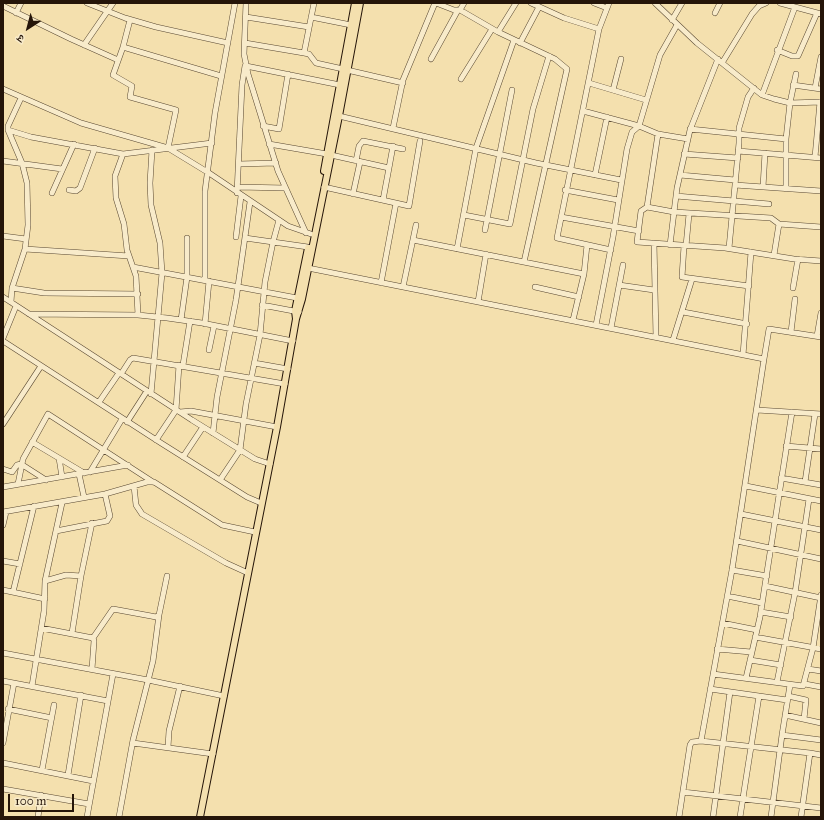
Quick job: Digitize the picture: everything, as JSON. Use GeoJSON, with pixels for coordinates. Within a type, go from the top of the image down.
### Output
{"type":"FeatureCollection","features":[{"type":"Feature","properties":{"kind":"main road"},"geometry":{"type":"LineString","coordinates":[[297,312],[297,298],[308,247],[308,233],[339,116],[355,3]]}},
{"type":"Feature","properties":{"kind":"main road"},"geometry":{"type":"LineString","coordinates":[[200,817],[255,532],[270,464],[297,312],[308,268],[324,188],[340,85],[345,70],[360,3]]}},
{"type":"Feature","properties":{"kind":"street"},"geometry":{"type":"LineString","coordinates":[[16,13],[21,3]]}},
{"type":"Feature","properties":{"kind":"street"},"geometry":{"type":"LineString","coordinates":[[87,3],[130,20],[228,43]]}},
{"type":"Feature","properties":{"kind":"street"},"geometry":{"type":"LineString","coordinates":[[84,45],[113,3]]}},
{"type":"Feature","properties":{"kind":"street"},"geometry":{"type":"LineString","coordinates":[[205,324],[207,281],[205,191],[209,173],[221,76],[235,3]]}},
{"type":"Feature","properties":{"kind":"street"},"geometry":{"type":"LineString","coordinates":[[246,3],[244,54],[246,65],[263,126],[285,188],[308,233]]}},
{"type":"Feature","properties":{"kind":"street"},"geometry":{"type":"LineString","coordinates":[[304,53],[314,3]]}},
{"type":"Feature","properties":{"kind":"street"},"geometry":{"type":"LineString","coordinates":[[392,128],[403,83],[437,3],[459,10],[492,29],[565,65],[567,74],[524,262]]}},
{"type":"Feature","properties":{"kind":"street"},"geometry":{"type":"LineString","coordinates":[[431,59],[464,3]]}},
{"type":"Feature","properties":{"kind":"street"},"geometry":{"type":"LineString","coordinates":[[498,32],[516,3]]}},
{"type":"Feature","properties":{"kind":"street"},"geometry":{"type":"LineString","coordinates":[[532,3],[580,24],[599,30]]}},
{"type":"Feature","properties":{"kind":"street"},"geometry":{"type":"LineString","coordinates":[[594,3],[607,8]]}},
{"type":"Feature","properties":{"kind":"street"},"geometry":{"type":"LineString","coordinates":[[609,3],[599,30],[560,217],[557,238],[611,250]]}},
{"type":"Feature","properties":{"kind":"street"},"geometry":{"type":"LineString","coordinates":[[672,20],[682,3]]}},
{"type":"Feature","properties":{"kind":"street"},"geometry":{"type":"LineString","coordinates":[[715,13],[720,3]]}},
{"type":"Feature","properties":{"kind":"street"},"geometry":{"type":"LineString","coordinates":[[777,50],[792,56],[798,56],[819,13],[780,3]]}},
{"type":"Feature","properties":{"kind":"street"},"geometry":{"type":"LineString","coordinates":[[803,9],[805,3]]}},
{"type":"Feature","properties":{"kind":"street"},"geometry":{"type":"LineString","coordinates":[[657,4],[677,25],[762,95],[774,100],[790,103],[820,102],[815,157]]}},
{"type":"Feature","properties":{"kind":"street"},"geometry":{"type":"LineString","coordinates":[[670,245],[676,196],[690,129],[720,61],[752,14],[762,4]]}},
{"type":"Feature","properties":{"kind":"street"},"geometry":{"type":"LineString","coordinates":[[3,6],[118,60]]}},
{"type":"Feature","properties":{"kind":"street"},"geometry":{"type":"LineString","coordinates":[[520,43],[539,7]]}},
{"type":"Feature","properties":{"kind":"street"},"geometry":{"type":"LineString","coordinates":[[762,95],[777,50],[795,7]]}},
{"type":"Feature","properties":{"kind":"street"},"geometry":{"type":"LineString","coordinates":[[246,17],[310,26]]}},
{"type":"Feature","properties":{"kind":"street"},"geometry":{"type":"LineString","coordinates":[[311,17],[351,25]]}},
{"type":"Feature","properties":{"kind":"street"},"geometry":{"type":"LineString","coordinates":[[130,20],[123,47],[113,75],[132,86],[130,97],[176,110],[168,148]]}},
{"type":"Feature","properties":{"kind":"street"},"geometry":{"type":"LineString","coordinates":[[596,325],[611,250],[621,180],[629,138],[634,130],[639,126],[660,55],[677,25]]}},
{"type":"Feature","properties":{"kind":"street"},"geometry":{"type":"LineString","coordinates":[[461,79],[492,29]]}},
{"type":"Feature","properties":{"kind":"street"},"geometry":{"type":"LineString","coordinates":[[457,249],[476,148],[514,40]]}},
{"type":"Feature","properties":{"kind":"street"},"geometry":{"type":"LineString","coordinates":[[245,43],[304,53],[310,55],[312,60],[316,63],[403,83]]}},
{"type":"Feature","properties":{"kind":"street"},"geometry":{"type":"LineString","coordinates":[[123,47],[221,76]]}},
{"type":"Feature","properties":{"kind":"street"},"geometry":{"type":"LineString","coordinates":[[464,215],[510,224],[533,110],[549,56]]}},
{"type":"Feature","properties":{"kind":"street"},"geometry":{"type":"LineString","coordinates":[[614,90],[621,58]]}},
{"type":"Feature","properties":{"kind":"street"},"geometry":{"type":"LineString","coordinates":[[815,88],[821,58]]}},
{"type":"Feature","properties":{"kind":"street"},"geometry":{"type":"LineString","coordinates":[[246,65],[340,85]]}},
{"type":"Feature","properties":{"kind":"street"},"geometry":{"type":"LineString","coordinates":[[236,237],[239,194],[242,85],[246,65]]}},
{"type":"Feature","properties":{"kind":"street"},"geometry":{"type":"LineString","coordinates":[[263,126],[279,129],[288,74]]}},
{"type":"Feature","properties":{"kind":"street"},"geometry":{"type":"LineString","coordinates":[[786,188],[786,139],[790,103],[796,74]]}},
{"type":"Feature","properties":{"kind":"street"},"geometry":{"type":"LineString","coordinates":[[589,83],[646,100]]}},
{"type":"Feature","properties":{"kind":"street"},"geometry":{"type":"LineString","coordinates":[[793,85],[821,89]]}},
{"type":"Feature","properties":{"kind":"street"},"geometry":{"type":"LineString","coordinates":[[729,248],[738,158],[739,128],[748,97],[754,88]]}},
{"type":"Feature","properties":{"kind":"street"},"geometry":{"type":"LineString","coordinates":[[3,89],[81,123],[168,148],[209,173],[250,202],[288,226],[308,233]]}},
{"type":"Feature","properties":{"kind":"street"},"geometry":{"type":"LineString","coordinates":[[484,230],[512,90]]}},
{"type":"Feature","properties":{"kind":"street"},"geometry":{"type":"LineString","coordinates":[[11,302],[12,288],[25,249],[28,225],[27,183],[22,163],[8,130],[8,126],[21,98]]}},
{"type":"Feature","properties":{"kind":"street"},"geometry":{"type":"LineString","coordinates":[[583,111],[639,126],[658,134],[688,140]]}},
{"type":"Feature","properties":{"kind":"street"},"geometry":{"type":"LineString","coordinates":[[339,116],[546,165],[621,180]]}},
{"type":"Feature","properties":{"kind":"street"},"geometry":{"type":"LineString","coordinates":[[595,175],[607,117]]}},
{"type":"Feature","properties":{"kind":"street"},"geometry":{"type":"LineString","coordinates":[[690,129],[786,139]]}},
{"type":"Feature","properties":{"kind":"street"},"geometry":{"type":"LineString","coordinates":[[8,130],[31,137],[123,154],[212,143]]}},
{"type":"Feature","properties":{"kind":"street"},"geometry":{"type":"LineString","coordinates":[[647,208],[658,134]]}},
{"type":"Feature","properties":{"kind":"street"},"geometry":{"type":"LineString","coordinates":[[353,194],[359,146],[363,140],[403,149]]}},
{"type":"Feature","properties":{"kind":"street"},"geometry":{"type":"LineString","coordinates":[[324,188],[409,206],[420,141]]}},
{"type":"Feature","properties":{"kind":"street"},"geometry":{"type":"LineString","coordinates":[[52,193],[74,144]]}},
{"type":"Feature","properties":{"kind":"street"},"geometry":{"type":"LineString","coordinates":[[269,144],[389,168]]}},
{"type":"Feature","properties":{"kind":"street"},"geometry":{"type":"LineString","coordinates":[[383,200],[393,146]]}},
{"type":"Feature","properties":{"kind":"street"},"geometry":{"type":"LineString","coordinates":[[69,190],[76,191],[80,188],[94,148]]}},
{"type":"Feature","properties":{"kind":"street"},"geometry":{"type":"LineString","coordinates":[[90,472],[103,450],[125,420],[149,392],[159,317],[162,273],[160,243],[151,205],[150,183],[152,150]]}},
{"type":"Feature","properties":{"kind":"street"},"geometry":{"type":"LineString","coordinates":[[738,151],[821,158]]}},
{"type":"Feature","properties":{"kind":"street"},"geometry":{"type":"LineString","coordinates":[[763,187],[765,153]]}},
{"type":"Feature","properties":{"kind":"street"},"geometry":{"type":"LineString","coordinates":[[123,154],[115,176],[116,198],[124,224],[129,256],[136,276],[138,315]]}},
{"type":"Feature","properties":{"kind":"street"},"geometry":{"type":"LineString","coordinates":[[684,154],[738,158]]}},
{"type":"Feature","properties":{"kind":"street"},"geometry":{"type":"LineString","coordinates":[[3,161],[62,169]]}},
{"type":"Feature","properties":{"kind":"street"},"geometry":{"type":"LineString","coordinates":[[239,164],[276,163]]}},
{"type":"Feature","properties":{"kind":"street"},"geometry":{"type":"LineString","coordinates":[[680,175],[763,187],[821,191]]}},
{"type":"Feature","properties":{"kind":"street"},"geometry":{"type":"LineString","coordinates":[[238,187],[285,188]]}},
{"type":"Feature","properties":{"kind":"street"},"geometry":{"type":"LineString","coordinates":[[566,190],[618,200]]}},
{"type":"Feature","properties":{"kind":"street"},"geometry":{"type":"LineString","coordinates":[[676,196],[769,204]]}},
{"type":"Feature","properties":{"kind":"street"},"geometry":{"type":"LineString","coordinates":[[213,433],[221,372],[238,286],[250,202]]}},
{"type":"Feature","properties":{"kind":"street"},"geometry":{"type":"LineString","coordinates":[[381,283],[396,203]]}},
{"type":"Feature","properties":{"kind":"street"},"geometry":{"type":"LineString","coordinates":[[821,227],[779,224],[771,218],[689,214],[647,208],[641,211],[637,242],[729,248],[798,259],[821,261]]}},
{"type":"Feature","properties":{"kind":"street"},"geometry":{"type":"LineString","coordinates":[[689,214],[682,277],[749,286]]}},
{"type":"Feature","properties":{"kind":"street"},"geometry":{"type":"LineString","coordinates":[[560,217],[639,231]]}},
{"type":"Feature","properties":{"kind":"street"},"geometry":{"type":"LineString","coordinates":[[220,480],[240,450],[243,421],[260,335],[264,292],[273,242],[279,220]]}},
{"type":"Feature","properties":{"kind":"street"},"geometry":{"type":"LineString","coordinates":[[774,255],[779,224]]}},
{"type":"Feature","properties":{"kind":"street"},"geometry":{"type":"LineString","coordinates":[[403,287],[416,225]]}},
{"type":"Feature","properties":{"kind":"street"},"geometry":{"type":"LineString","coordinates":[[3,236],[26,239]]}},
{"type":"Feature","properties":{"kind":"street"},"geometry":{"type":"LineString","coordinates":[[181,320],[187,277],[187,238]]}},
{"type":"Feature","properties":{"kind":"street"},"geometry":{"type":"LineString","coordinates":[[245,238],[308,247]]}},
{"type":"Feature","properties":{"kind":"street"},"geometry":{"type":"LineString","coordinates":[[413,240],[584,274]]}},
{"type":"Feature","properties":{"kind":"street"},"geometry":{"type":"LineString","coordinates":[[654,243],[656,337]]}},
{"type":"Feature","properties":{"kind":"street"},"geometry":{"type":"LineString","coordinates":[[573,320],[584,274],[587,245]]}},
{"type":"Feature","properties":{"kind":"street"},"geometry":{"type":"LineString","coordinates":[[25,249],[129,256]]}},
{"type":"Feature","properties":{"kind":"street"},"geometry":{"type":"LineString","coordinates":[[743,355],[751,252]]}},
{"type":"Feature","properties":{"kind":"street"},"geometry":{"type":"LineString","coordinates":[[478,302],[486,254]]}},
{"type":"Feature","properties":{"kind":"street"},"geometry":{"type":"LineString","coordinates":[[793,288],[798,259]]}},
{"type":"Feature","properties":{"kind":"street"},"geometry":{"type":"LineString","coordinates":[[611,328],[624,265]]}},
{"type":"Feature","properties":{"kind":"street"},"geometry":{"type":"LineString","coordinates":[[133,267],[297,298]]}},
{"type":"Feature","properties":{"kind":"street"},"geometry":{"type":"LineString","coordinates":[[308,268],[764,359]]}},
{"type":"Feature","properties":{"kind":"street"},"geometry":{"type":"LineString","coordinates":[[673,340],[683,312],[692,279]]}},
{"type":"Feature","properties":{"kind":"street"},"geometry":{"type":"LineString","coordinates":[[619,285],[654,290]]}},
{"type":"Feature","properties":{"kind":"street"},"geometry":{"type":"LineString","coordinates":[[535,287],[578,297]]}},
{"type":"Feature","properties":{"kind":"street"},"geometry":{"type":"LineString","coordinates":[[12,288],[44,293],[138,294]]}},
{"type":"Feature","properties":{"kind":"street"},"geometry":{"type":"LineString","coordinates":[[3,297],[203,427],[255,459],[270,464]]}},
{"type":"Feature","properties":{"kind":"street"},"geometry":{"type":"LineString","coordinates":[[791,332],[795,299]]}},
{"type":"Feature","properties":{"kind":"street"},"geometry":{"type":"LineString","coordinates":[[262,305],[297,312]]}},
{"type":"Feature","properties":{"kind":"street"},"geometry":{"type":"LineString","coordinates":[[16,306],[3,340],[183,457],[247,497],[261,502]]}},
{"type":"Feature","properties":{"kind":"street"},"geometry":{"type":"LineString","coordinates":[[683,312],[746,324]]}},
{"type":"Feature","properties":{"kind":"street"},"geometry":{"type":"LineString","coordinates":[[701,741],[746,486],[769,329],[819,336],[821,313]]}},
{"type":"Feature","properties":{"kind":"street"},"geometry":{"type":"LineString","coordinates":[[29,314],[138,315],[159,317],[190,321],[293,341]]}},
{"type":"Feature","properties":{"kind":"street"},"geometry":{"type":"LineString","coordinates":[[156,440],[178,411],[181,365],[190,321]]}},
{"type":"Feature","properties":{"kind":"street"},"geometry":{"type":"LineString","coordinates":[[209,350],[214,326]]}},
{"type":"Feature","properties":{"kind":"street"},"geometry":{"type":"LineString","coordinates":[[99,402],[131,359],[181,365],[285,384]]}},
{"type":"Feature","properties":{"kind":"street"},"geometry":{"type":"LineString","coordinates":[[254,363],[288,369]]}},
{"type":"Feature","properties":{"kind":"street"},"geometry":{"type":"LineString","coordinates":[[3,424],[41,366]]}},
{"type":"Feature","properties":{"kind":"street"},"geometry":{"type":"LineString","coordinates":[[757,410],[821,414]]}},
{"type":"Feature","properties":{"kind":"street"},"geometry":{"type":"LineString","coordinates":[[178,411],[191,411],[277,427]]}},
{"type":"Feature","properties":{"kind":"street"},"geometry":{"type":"LineString","coordinates":[[746,678],[761,612],[792,412]]}},
{"type":"Feature","properties":{"kind":"street"},"geometry":{"type":"LineString","coordinates":[[18,484],[21,464],[48,414],[222,525],[255,532]]}},
{"type":"Feature","properties":{"kind":"street"},"geometry":{"type":"LineString","coordinates":[[805,482],[815,414]]}},
{"type":"Feature","properties":{"kind":"street"},"geometry":{"type":"LineString","coordinates":[[183,457],[203,427]]}},
{"type":"Feature","properties":{"kind":"street"},"geometry":{"type":"LineString","coordinates":[[32,442],[81,473],[84,497]]}},
{"type":"Feature","properties":{"kind":"street"},"geometry":{"type":"LineString","coordinates":[[786,446],[821,449]]}},
{"type":"Feature","properties":{"kind":"street"},"geometry":{"type":"LineString","coordinates":[[59,458],[62,477]]}},
{"type":"Feature","properties":{"kind":"street"},"geometry":{"type":"LineString","coordinates":[[3,469],[12,472],[17,465],[21,464]]}},
{"type":"Feature","properties":{"kind":"street"},"geometry":{"type":"LineString","coordinates":[[21,464],[46,480]]}},
{"type":"Feature","properties":{"kind":"street"},"geometry":{"type":"LineString","coordinates":[[3,487],[128,465]]}},
{"type":"Feature","properties":{"kind":"street"},"geometry":{"type":"LineString","coordinates":[[782,478],[821,485]]}},
{"type":"Feature","properties":{"kind":"street"},"geometry":{"type":"LineString","coordinates":[[3,525],[4,512],[34,506],[62,503],[84,497],[105,494],[146,482],[154,482]]}},
{"type":"Feature","properties":{"kind":"street"},"geometry":{"type":"LineString","coordinates":[[134,486],[136,505],[142,514],[226,563],[248,573]]}},
{"type":"Feature","properties":{"kind":"street"},"geometry":{"type":"LineString","coordinates":[[746,486],[821,501]]}},
{"type":"Feature","properties":{"kind":"street"},"geometry":{"type":"LineString","coordinates":[[56,530],[103,523],[109,519],[105,494]]}},
{"type":"Feature","properties":{"kind":"street"},"geometry":{"type":"LineString","coordinates":[[777,682],[791,617],[806,527],[809,499]]}},
{"type":"Feature","properties":{"kind":"street"},"geometry":{"type":"LineString","coordinates":[[32,686],[45,599],[45,581],[62,503]]}},
{"type":"Feature","properties":{"kind":"street"},"geometry":{"type":"LineString","coordinates":[[13,592],[34,506]]}},
{"type":"Feature","properties":{"kind":"street"},"geometry":{"type":"LineString","coordinates":[[741,514],[821,530]]}},
{"type":"Feature","properties":{"kind":"street"},"geometry":{"type":"LineString","coordinates":[[72,633],[81,576],[92,524]]}},
{"type":"Feature","properties":{"kind":"street"},"geometry":{"type":"LineString","coordinates":[[736,541],[821,559]]}},
{"type":"Feature","properties":{"kind":"street"},"geometry":{"type":"LineString","coordinates":[[3,561],[20,564]]}},
{"type":"Feature","properties":{"kind":"street"},"geometry":{"type":"LineString","coordinates":[[732,570],[767,576]]}},
{"type":"Feature","properties":{"kind":"street"},"geometry":{"type":"LineString","coordinates":[[45,581],[66,576],[81,576]]}},
{"type":"Feature","properties":{"kind":"street"},"geometry":{"type":"LineString","coordinates":[[119,817],[133,743],[154,652],[158,615],[167,576]]}},
{"type":"Feature","properties":{"kind":"street"},"geometry":{"type":"LineString","coordinates":[[765,586],[821,597],[813,648],[805,684]]}},
{"type":"Feature","properties":{"kind":"street"},"geometry":{"type":"LineString","coordinates":[[3,590],[45,599]]}},
{"type":"Feature","properties":{"kind":"street"},"geometry":{"type":"LineString","coordinates":[[727,596],[762,603]]}},
{"type":"Feature","properties":{"kind":"street"},"geometry":{"type":"LineString","coordinates":[[92,670],[93,638],[113,608],[151,616],[158,615]]}},
{"type":"Feature","properties":{"kind":"street"},"geometry":{"type":"LineString","coordinates":[[761,612],[791,617]]}},
{"type":"Feature","properties":{"kind":"street"},"geometry":{"type":"LineString","coordinates":[[722,623],[757,630]]}},
{"type":"Feature","properties":{"kind":"street"},"geometry":{"type":"LineString","coordinates":[[41,628],[93,638]]}},
{"type":"Feature","properties":{"kind":"street"},"geometry":{"type":"LineString","coordinates":[[755,636],[821,649]]}},
{"type":"Feature","properties":{"kind":"street"},"geometry":{"type":"LineString","coordinates":[[717,649],[751,652]]}},
{"type":"Feature","properties":{"kind":"street"},"geometry":{"type":"LineString","coordinates":[[3,653],[180,686],[224,696]]}},
{"type":"Feature","properties":{"kind":"street"},"geometry":{"type":"LineString","coordinates":[[750,660],[781,665]]}},
{"type":"Feature","properties":{"kind":"street"},"geometry":{"type":"LineString","coordinates":[[808,669],[821,671]]}},
{"type":"Feature","properties":{"kind":"street"},"geometry":{"type":"LineString","coordinates":[[87,817],[113,674]]}},
{"type":"Feature","properties":{"kind":"street"},"geometry":{"type":"LineString","coordinates":[[713,674],[777,682],[801,687],[805,684],[821,687]]}},
{"type":"Feature","properties":{"kind":"street"},"geometry":{"type":"LineString","coordinates":[[3,681],[108,701]]}},
{"type":"Feature","properties":{"kind":"street"},"geometry":{"type":"LineString","coordinates":[[3,742],[14,683]]}},
{"type":"Feature","properties":{"kind":"street"},"geometry":{"type":"LineString","coordinates":[[771,817],[779,750],[790,685]]}},
{"type":"Feature","properties":{"kind":"street"},"geometry":{"type":"LineString","coordinates":[[168,747],[169,731],[180,686]]}},
{"type":"Feature","properties":{"kind":"street"},"geometry":{"type":"LineString","coordinates":[[710,689],[759,696],[806,700],[804,719]]}},
{"type":"Feature","properties":{"kind":"street"},"geometry":{"type":"LineString","coordinates":[[715,817],[716,795],[730,692]]}},
{"type":"Feature","properties":{"kind":"street"},"geometry":{"type":"LineString","coordinates":[[68,775],[81,695]]}},
{"type":"Feature","properties":{"kind":"street"},"geometry":{"type":"LineString","coordinates":[[740,817],[759,696]]}},
{"type":"Feature","properties":{"kind":"street"},"geometry":{"type":"LineString","coordinates":[[42,770],[54,705]]}},
{"type":"Feature","properties":{"kind":"street"},"geometry":{"type":"LineString","coordinates":[[8,709],[52,718]]}},
{"type":"Feature","properties":{"kind":"street"},"geometry":{"type":"LineString","coordinates":[[785,715],[821,723]]}},
{"type":"Feature","properties":{"kind":"street"},"geometry":{"type":"LineString","coordinates":[[782,735],[821,740]]}},
{"type":"Feature","properties":{"kind":"street"},"geometry":{"type":"LineString","coordinates":[[679,817],[690,745],[692,742],[701,741],[821,754]]}},
{"type":"Feature","properties":{"kind":"street"},"geometry":{"type":"LineString","coordinates":[[133,743],[213,754]]}},
{"type":"Feature","properties":{"kind":"street"},"geometry":{"type":"LineString","coordinates":[[801,817],[810,754]]}},
{"type":"Feature","properties":{"kind":"street"},"geometry":{"type":"LineString","coordinates":[[3,763],[93,781]]}},
{"type":"Feature","properties":{"kind":"street"},"geometry":{"type":"LineString","coordinates":[[3,789],[89,804]]}},
{"type":"Feature","properties":{"kind":"street"},"geometry":{"type":"LineString","coordinates":[[683,792],[821,808]]}},
{"type":"Feature","properties":{"kind":"street"},"geometry":{"type":"LineString","coordinates":[[38,817],[41,796]]}}]}
